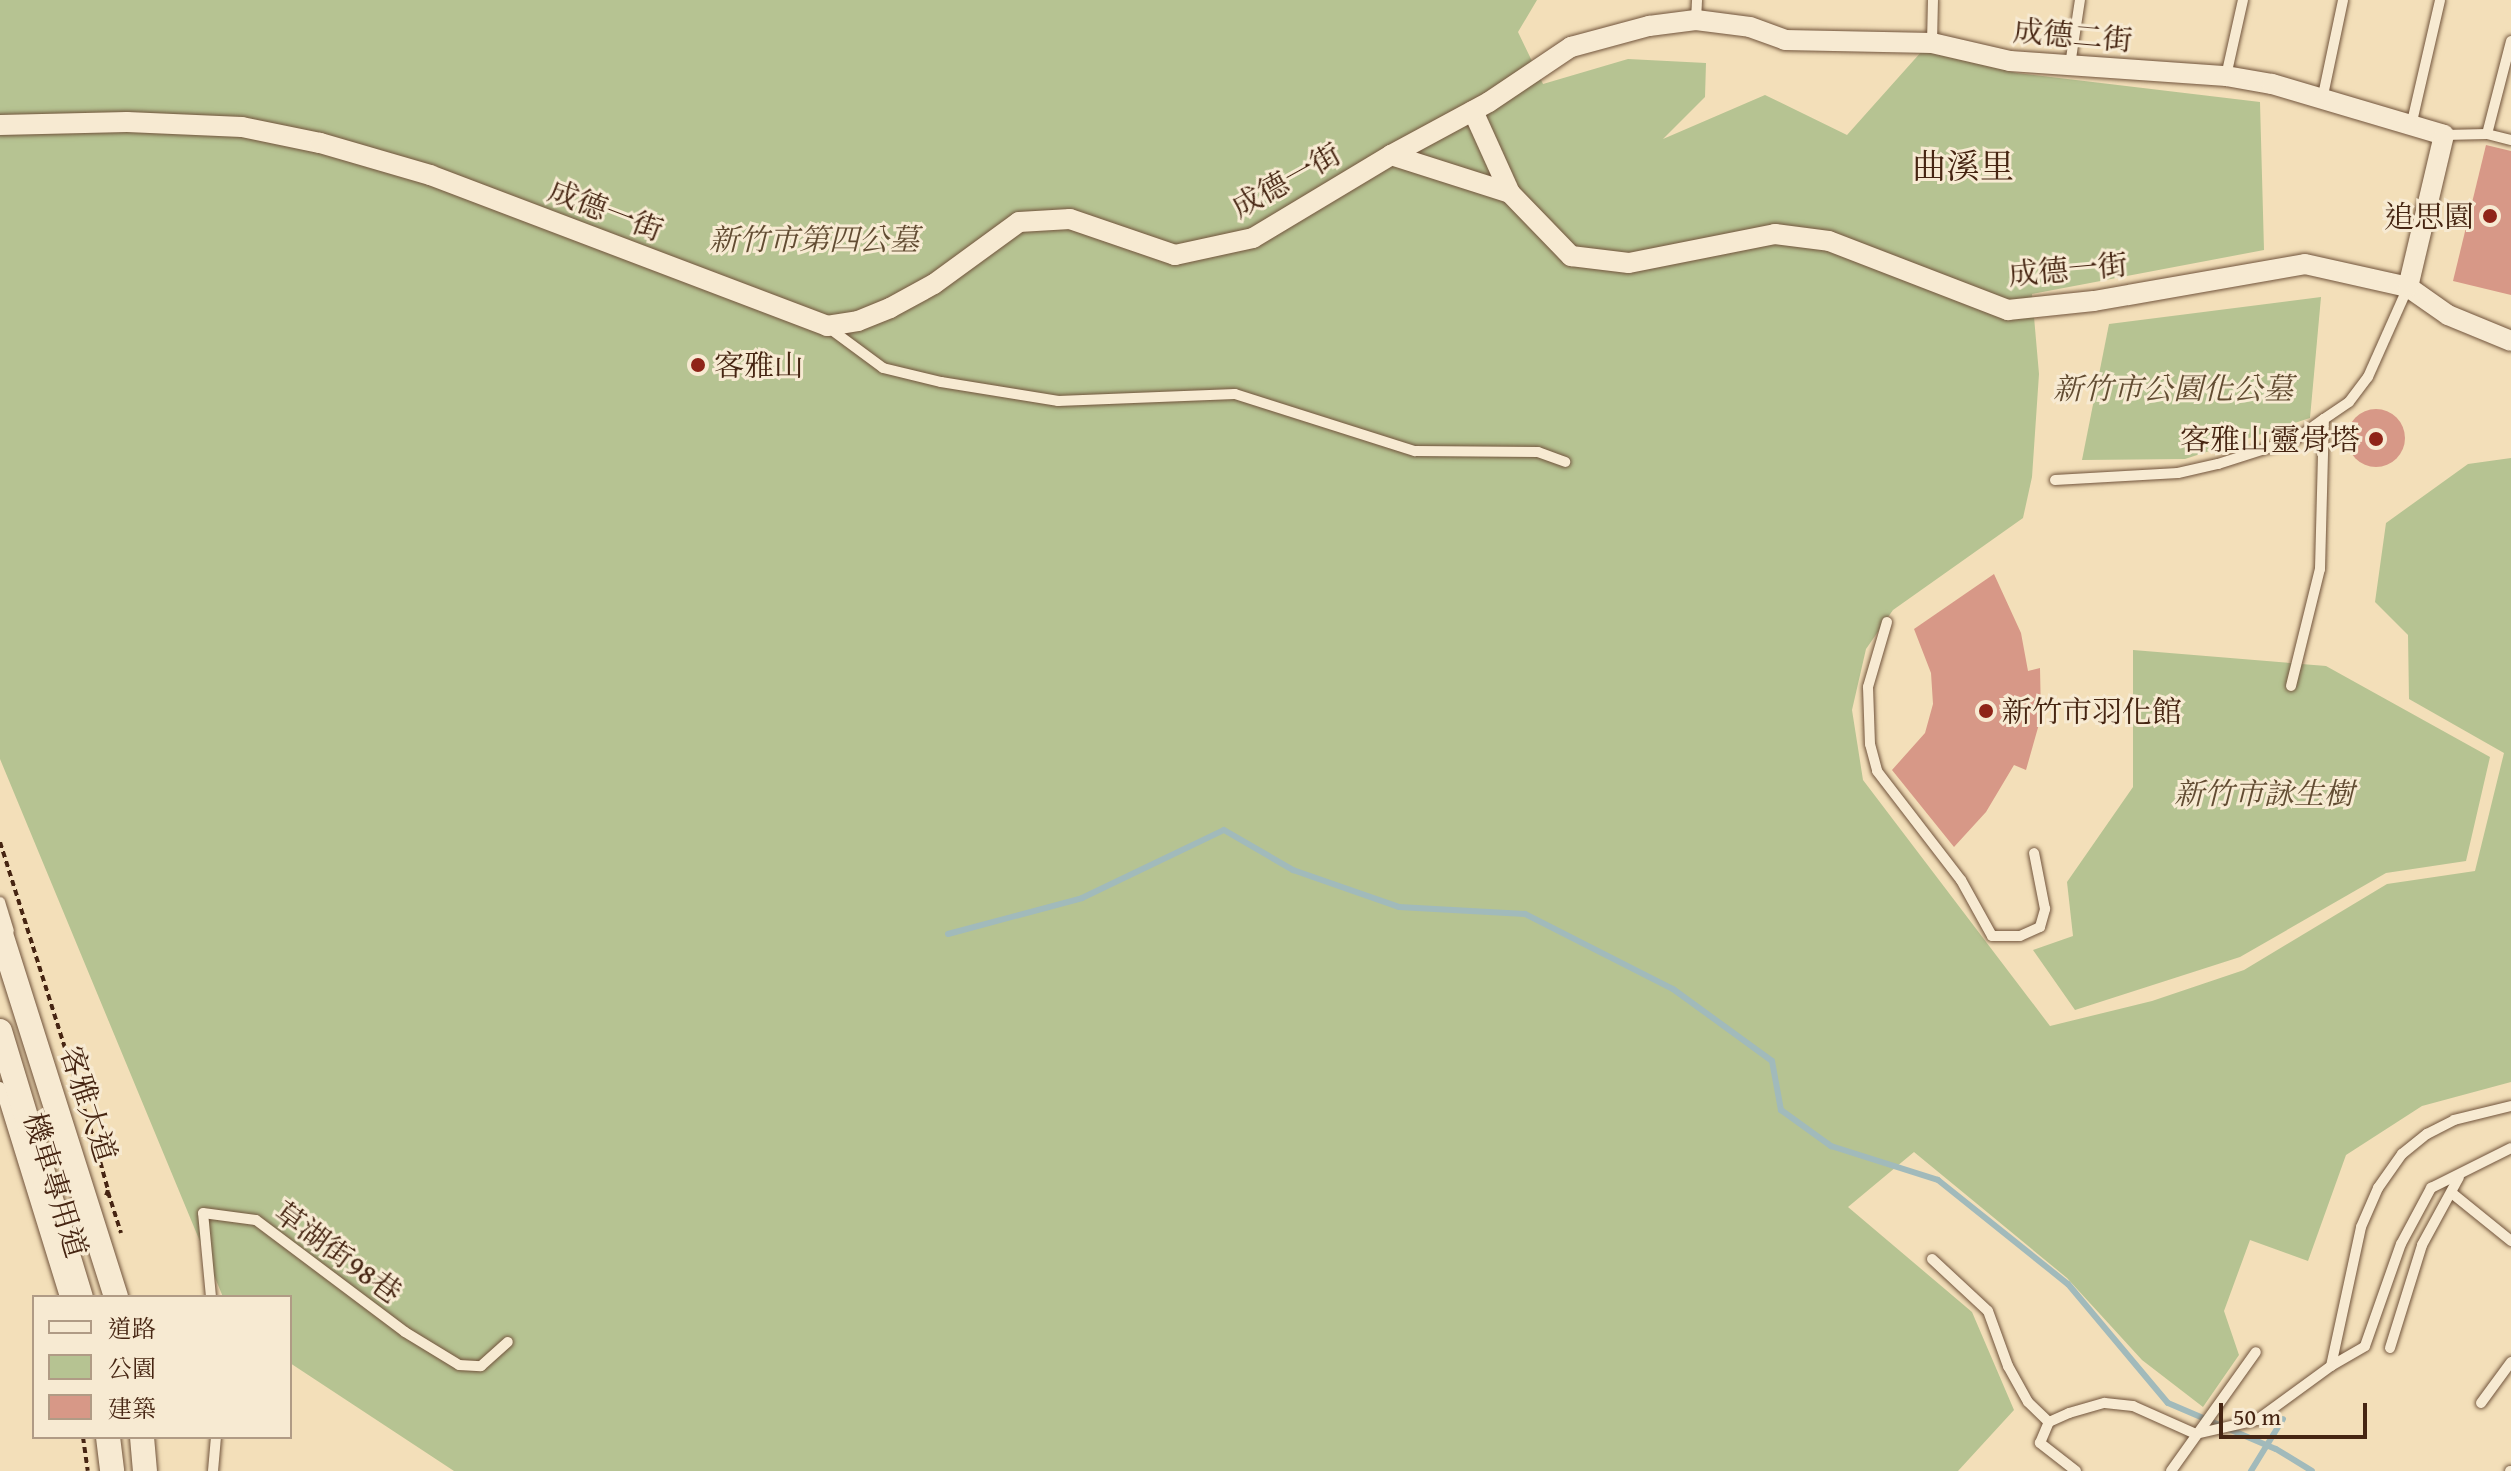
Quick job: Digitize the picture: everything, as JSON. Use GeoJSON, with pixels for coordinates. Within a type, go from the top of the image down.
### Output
{"type":"FeatureCollection","features":[{"type":"Feature","properties":{"kind":"street","name":"成德二街"},"geometry":{"type":"LineString","coordinates":[[1391,155],[1473,111],[1571,47],[1697,10],[1785,40],[1932,43],[2010,61],[2226,76],[2272,84],[2321,102],[2444,135]]}},
{"type":"Feature","properties":{"kind":"street","name":"成德一街"},"geometry":{"type":"LineString","coordinates":[[1473,111],[1510,193],[1571,256],[1629,263],[1775,234],[1829,241],[2008,310],[2094,301],[2305,264],[2408,287],[2448,315],[2511,341]]}},
{"type":"Feature","properties":{"kind":"street","name":"成德一街"},"geometry":{"type":"LineString","coordinates":[[0,125],[127,122],[242,127],[320,143],[430,175],[827,326],[858,321],[934,284],[1019,222],[1070,219],[1175,255],[1253,238],[1391,155],[1510,193]]}},
{"type":"Feature","properties":{"kind":"street"},"geometry":{"type":"LineString","coordinates":[[2408,287],[2444,135]]}},
{"type":"Feature","properties":{"kind":"street","name":"客雅大道"},"geometry":{"type":"LineString","coordinates":[[0,931],[115,1295]]}},
{"type":"Feature","properties":{"kind":"street","name":"客雅大道"},"geometry":{"type":"LineString","coordinates":[[0,1031],[80,1295]]}},
{"type":"Feature","properties":{"kind":"street"},"geometry":{"type":"LineString","coordinates":[[108,1439],[112,1471]]}},
{"type":"Feature","properties":{"kind":"street"},"geometry":{"type":"LineString","coordinates":[[142,1439],[145,1471]]}},
{"type":"Feature","properties":{"kind":"lane"},"geometry":{"type":"LineString","coordinates":[[1932,43],[1933,0]]}},
{"type":"Feature","properties":{"kind":"lane"},"geometry":{"type":"LineString","coordinates":[[2070,66],[2080,0]]}},
{"type":"Feature","properties":{"kind":"lane"},"geometry":{"type":"LineString","coordinates":[[2226,76],[2243,0]]}},
{"type":"Feature","properties":{"kind":"lane"},"geometry":{"type":"LineString","coordinates":[[2321,102],[2343,0]]}},
{"type":"Feature","properties":{"kind":"lane"},"geometry":{"type":"LineString","coordinates":[[2411,128],[2440,0]]}},
{"type":"Feature","properties":{"kind":"lane"},"geometry":{"type":"LineString","coordinates":[[2487,134],[2511,41]]}},
{"type":"Feature","properties":{"kind":"lane","name":"成德二街"},"geometry":{"type":"LineString","coordinates":[[2444,135],[2487,134],[2511,140]]}},
{"type":"Feature","properties":{"kind":"lane"},"geometry":{"type":"LineString","coordinates":[[2055,480],[2134,477],[2204,467],[2296,439],[2349,402],[2368,377],[2408,287]]}},
{"type":"Feature","properties":{"kind":"lane"},"geometry":{"type":"LineString","coordinates":[[827,326],[883,368],[941,382],[1058,401],[1235,394],[1415,451],[1538,452],[1565,462]]}},
{"type":"Feature","properties":{"kind":"lane"},"geometry":{"type":"LineString","coordinates":[[2291,686],[2320,569],[2324,419]]}},
{"type":"Feature","properties":{"kind":"lane"},"geometry":{"type":"LineString","coordinates":[[1887,622],[1868,687],[1870,744],[1877,771],[1961,880],[1992,936],[2020,936],[2040,927],[2045,909],[2034,853]]}},
{"type":"Feature","properties":{"kind":"lane","name":"機車專用道"},"geometry":{"type":"LineString","coordinates":[[0,902],[100,1217],[105,1259]]}},
{"type":"Feature","properties":{"kind":"lane","name":"機車專用道"},"geometry":{"type":"LineString","coordinates":[[0,1087],[64,1295]]}},
{"type":"Feature","properties":{"kind":"lane"},"geometry":{"type":"LineString","coordinates":[[2331,1366],[2361,1227],[2378,1188],[2394,1166],[2427,1134],[2454,1120],[2511,1106]]}},
{"type":"Feature","properties":{"kind":"lane"},"geometry":{"type":"LineString","coordinates":[[2076,1471],[2040,1443],[2049,1422],[2105,1403],[2146,1411],[2197,1432],[2257,1420],[2331,1366],[2365,1346],[2401,1244],[2431,1188],[2459,1177],[2484,1159],[2511,1148]]}},
{"type":"Feature","properties":{"kind":"lane"},"geometry":{"type":"LineString","coordinates":[[2390,1348],[2422,1245],[2453,1194],[2459,1177]]}},
{"type":"Feature","properties":{"kind":"lane"},"geometry":{"type":"LineString","coordinates":[[2453,1194],[2511,1241]]}},
{"type":"Feature","properties":{"kind":"lane","name":"草湖街98巷"},"geometry":{"type":"LineString","coordinates":[[211,1295],[203,1213],[256,1220],[405,1332],[459,1365],[481,1366],[508,1342]]}},
{"type":"Feature","properties":{"kind":"lane"},"geometry":{"type":"LineString","coordinates":[[1932,1259],[1988,1311],[2021,1390],[2028,1402],[2049,1422]]}},
{"type":"Feature","properties":{"kind":"lane"},"geometry":{"type":"LineString","coordinates":[[2171,1471],[2256,1352]]}},
{"type":"Feature","properties":{"kind":"lane"},"geometry":{"type":"LineString","coordinates":[[2481,1403],[2511,1362]]}},
{"type":"Feature","properties":{"kind":"lane"},"geometry":{"type":"LineString","coordinates":[[96,1439],[100,1471]]}},
{"type":"Feature","properties":{"kind":"lane"},"geometry":{"type":"LineString","coordinates":[[213,1471],[216,1439]]}},
{"type":"Feature","properties":{"kind":"path"},"geometry":{"type":"LineString","coordinates":[[0,842],[108,1190],[100,1217]]}},
{"type":"Feature","properties":{"kind":"path"},"geometry":{"type":"LineString","coordinates":[[83,1439],[88,1471]]}},
{"type":"Feature","properties":{"kind":"green space","name":"新竹市第四公墓"},"geometry":{"type":"Polygon","coordinates":[[[0,0],[1537,0],[1518,32],[1543,84],[1628,59],[1706,63],[1705,97],[1663,139],[1765,95],[1847,135],[1922,51],[2017,73],[2260,102],[2264,250],[2032,294],[2039,374],[2032,477],[2023,518],[1893,610],[1866,649],[1852,710],[1863,780],[2050,1026],[2152,1001],[2244,970],[2387,884],[2475,871],[2504,753],[2409,699],[2408,635],[2375,602],[2386,523],[2468,464],[2511,458],[2511,1082],[2422,1106],[2346,1155],[2308,1261],[2250,1240],[2224,1311],[2239,1355],[2203,1407],[2142,1360],[2067,1278],[1914,1152],[1848,1207],[1972,1312],[2014,1410],[1958,1471],[454,1471],[292,1364],[292,1295],[222,1295],[0,759],[0,0]]]}},
{"type":"Feature","properties":{"kind":"green space","name":"新竹市公園化公墓"},"geometry":{"type":"Polygon","coordinates":[[[2321,297],[2310,418],[2185,459],[2082,460],[2109,324],[2321,297]]]}},
{"type":"Feature","properties":{"kind":"green space","name":"新竹市詠生樹"},"geometry":{"type":"Polygon","coordinates":[[[2133,650],[2326,666],[2490,757],[2466,861],[2386,873],[2240,957],[2075,1010],[2033,950],[2073,936],[2067,882],[2133,787],[2133,650]]]}},
{"type":"Feature","properties":{"kind":"building","name":"追思園"},"geometry":{"type":"Polygon","coordinates":[[[2486,145],[2511,151],[2511,295],[2453,281],[2486,145]]]}},
{"type":"Feature","properties":{"kind":"building","name":"客雅山靈骨塔"},"geometry":{"type":"Polygon","coordinates":[[[2376,409],[2397,417],[2405,438],[2397,459],[2376,467],[2355,459],[2347,438],[2355,417],[2376,409]]]}},
{"type":"Feature","properties":{"kind":"building","name":"新竹市羽化館"},"geometry":{"type":"Polygon","coordinates":[[[1994,574],[2021,633],[2028,671],[2040,668],[2041,717],[2026,770],[2014,765],[1986,812],[1954,847],[1892,770],[1925,733],[1933,704],[1931,673],[1914,629],[1994,574]]]}},
{"type":"Feature","properties":{"kind":"waterway"},"geometry":{"type":"LineString","coordinates":[[948,934],[1082,898],[1224,830],[1293,870],[1399,907],[1525,914],[1673,989],[1772,1061],[1781,1110],[1831,1146],[1938,1180],[2068,1284],[2168,1403],[2276,1449],[2312,1471]]}},
{"type":"Feature","properties":{"kind":"waterway"},"geometry":{"type":"LineString","coordinates":[[2251,1471],[2283,1419]]}},
{"type":"Feature","properties":{"kind":"place","name":"追思園"},"geometry":{"type":"Point","coordinates":[2490,216]}},
{"type":"Feature","properties":{"kind":"place","name":"客雅山"},"geometry":{"type":"Point","coordinates":[698,365]}},
{"type":"Feature","properties":{"kind":"place","name":"客雅山靈骨塔"},"geometry":{"type":"Point","coordinates":[2376,439]}},
{"type":"Feature","properties":{"kind":"place","name":"新竹市羽化館"},"geometry":{"type":"Point","coordinates":[1986,711]}},
{"type":"Feature","properties":{"kind":"district","name":"曲溪里"},"geometry":{"type":"Point","coordinates":[1963,166]}}]}
